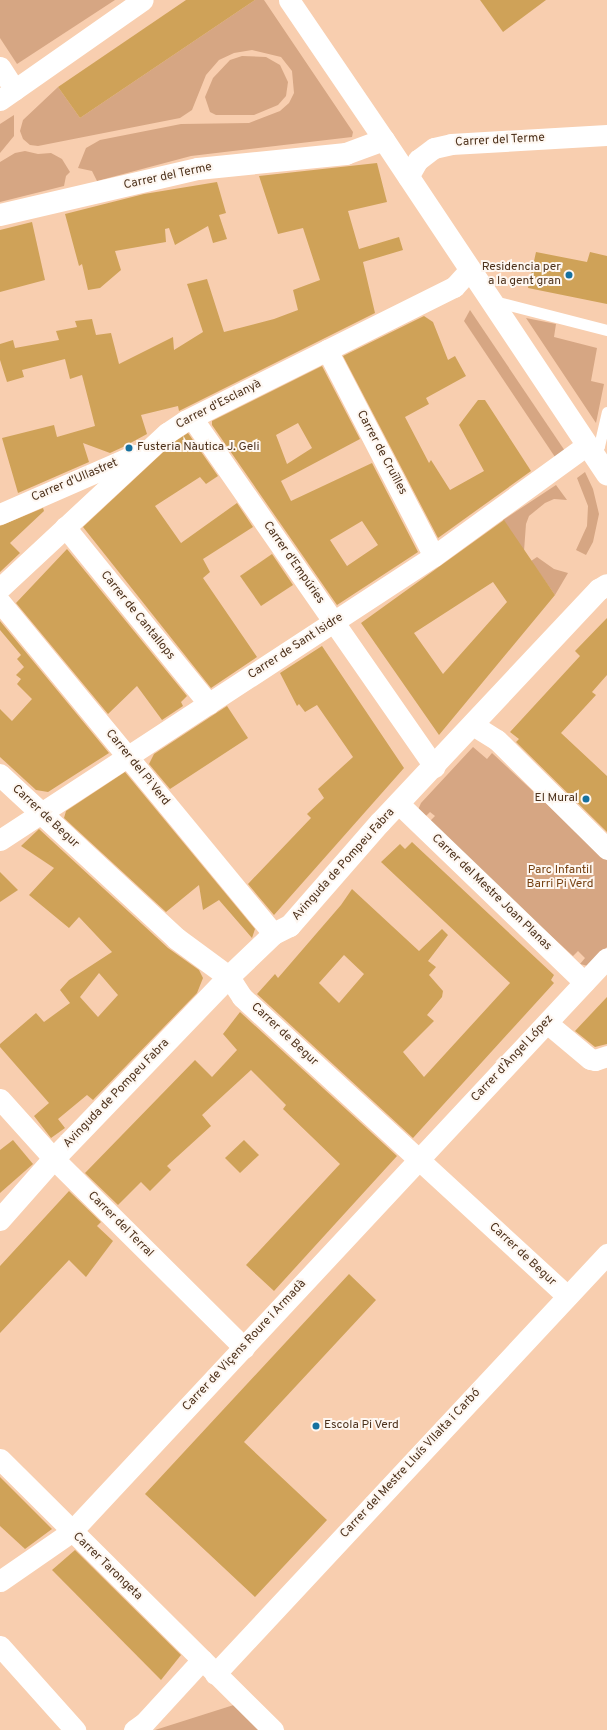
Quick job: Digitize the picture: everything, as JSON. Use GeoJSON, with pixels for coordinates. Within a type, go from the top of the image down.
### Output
{"type":"FeatureCollection","features":[{"type":"Feature","properties":{"kind":"street"},"geometry":{"type":"LineString","coordinates":[[0,67],[8,95],[143,0]]}},
{"type":"Feature","properties":{"kind":"street"},"geometry":{"type":"LineString","coordinates":[[289,0],[607,475]]}},
{"type":"Feature","properties":{"kind":"street","name":"Carrer del Terme"},"geometry":{"type":"LineString","coordinates":[[408,177],[418,160],[434,148],[452,144],[607,135]]}},
{"type":"Feature","properties":{"kind":"street","name":"Carrer del Terme"},"geometry":{"type":"LineString","coordinates":[[0,216],[198,169],[346,154],[384,140]]}},
{"type":"Feature","properties":{"kind":"street","name":"Carrer d'Esclanyà"},"geometry":{"type":"LineString","coordinates":[[0,588],[167,433],[192,418],[454,287],[470,269]]}},
{"type":"Feature","properties":{"kind":"street","name":"Carrer de Cruïlles"},"geometry":{"type":"LineString","coordinates":[[327,350],[434,556]]}},
{"type":"Feature","properties":{"kind":"street","name":"Carrer d'Empúries"},"geometry":{"type":"LineString","coordinates":[[192,418],[435,767]]}},
{"type":"Feature","properties":{"kind":"street","name":"Carrer de Sant Isidre"},"geometry":{"type":"LineString","coordinates":[[0,840],[128,758],[434,556],[587,445]]}},
{"type":"Feature","properties":{"kind":"street","name":"Carrer d'Ullastret"},"geometry":{"type":"LineString","coordinates":[[0,514],[150,449]]}},
{"type":"Feature","properties":{"kind":"street","name":"Carrer de Cantallops"},"geometry":{"type":"LineString","coordinates":[[65,527],[209,704]]}},
{"type":"Feature","properties":{"kind":"street","name":"Avinguda de Pompeu Fabra"},"geometry":{"type":"LineString","coordinates":[[0,1220],[54,1160],[229,977],[274,934],[290,926],[399,804],[435,767],[604,583]]}},
{"type":"Feature","properties":{"kind":"street","name":"Carrer del Pi Verd"},"geometry":{"type":"LineString","coordinates":[[0,602],[274,934]]}},
{"type":"Feature","properties":{"kind":"street"},"geometry":{"type":"LineString","coordinates":[[473,725],[496,740],[607,850]]}},
{"type":"Feature","properties":{"kind":"street","name":"Carrer de Begur"},"geometry":{"type":"LineString","coordinates":[[0,775],[177,938],[229,977],[242,997],[567,1296]]}},
{"type":"Feature","properties":{"kind":"street","name":"Carrer del Mestre Joan Planas"},"geometry":{"type":"LineString","coordinates":[[399,804],[584,982]]}},
{"type":"Feature","properties":{"kind":"street","name":"Carrer d'Àngel López"},"geometry":{"type":"LineString","coordinates":[[419,1160],[607,958]]}},
{"type":"Feature","properties":{"kind":"street"},"geometry":{"type":"LineString","coordinates":[[546,1023],[590,1058],[595,1060],[607,1056]]}},
{"type":"Feature","properties":{"kind":"street","name":"Carrer del Terral"},"geometry":{"type":"LineString","coordinates":[[0,1099],[54,1160],[244,1348]]}},
{"type":"Feature","properties":{"kind":"street","name":"Carrer de Viçens Roure i Armadà"},"geometry":{"type":"LineString","coordinates":[[0,1581],[72,1532],[419,1160]]}},
{"type":"Feature","properties":{"kind":"street","name":"Carrer del Mestre Lluís VIlalta i Carbó"},"geometry":{"type":"LineString","coordinates":[[134,1730],[209,1667],[607,1254]]}},
{"type":"Feature","properties":{"kind":"street","name":"Carrer Tarongeta"},"geometry":{"type":"LineString","coordinates":[[0,1459],[273,1730]]}},
{"type":"Feature","properties":{"kind":"street"},"geometry":{"type":"LineString","coordinates":[[0,1646],[75,1730]]}},
{"type":"Feature","properties":{"kind":"lane"},"geometry":{"type":"LineString","coordinates":[[491,301],[607,330]]}},
{"type":"Feature","properties":{"kind":"lane"},"geometry":{"type":"LineString","coordinates":[[587,445],[596,449],[599,446],[607,412]]}},
{"type":"Feature","properties":{"kind":"green space"},"geometry":{"type":"Polygon","coordinates":[[[0,0],[115,0],[17,64],[0,38],[0,0]]]}},
{"type":"Feature","properties":{"kind":"green space"},"geometry":{"type":"Polygon","coordinates":[[[255,0],[264,0],[353,132],[352,137],[191,156],[97,181],[92,171],[78,168],[86,148],[100,140],[181,124],[249,123],[280,111],[289,103],[294,93],[292,71],[281,57],[252,50],[234,53],[219,60],[206,75],[192,110],[180,118],[38,146],[30,145],[23,139],[20,131],[23,120],[58,87],[80,118],[255,0]]]}},
{"type":"Feature","properties":{"kind":"green space"},"geometry":{"type":"Polygon","coordinates":[[[242,56],[266,57],[280,65],[288,82],[286,96],[278,105],[254,115],[216,115],[210,112],[205,97],[213,78],[230,60],[242,56]]]}},
{"type":"Feature","properties":{"kind":"green space"},"geometry":{"type":"Polygon","coordinates":[[[14,115],[14,136],[0,153],[0,124],[14,115]]]}},
{"type":"Feature","properties":{"kind":"green space"},"geometry":{"type":"Polygon","coordinates":[[[25,151],[38,154],[51,153],[62,159],[70,172],[66,176],[64,186],[0,202],[0,162],[15,153],[25,151]]]}},
{"type":"Feature","properties":{"kind":"green space"},"geometry":{"type":"Polygon","coordinates":[[[470,310],[565,451],[555,457],[464,321],[470,310]]]}},
{"type":"Feature","properties":{"kind":"green space"},"geometry":{"type":"Polygon","coordinates":[[[526,318],[556,324],[554,337],[597,348],[591,381],[604,384],[596,423],[526,318]]]}},
{"type":"Feature","properties":{"kind":"green space"},"geometry":{"type":"Polygon","coordinates":[[[585,472],[593,489],[599,514],[593,542],[586,555],[576,550],[587,526],[588,506],[577,478],[585,472]]]}},
{"type":"Feature","properties":{"kind":"green space"},"geometry":{"type":"Polygon","coordinates":[[[556,485],[567,500],[554,499],[545,503],[529,516],[526,524],[524,551],[503,520],[556,485]]]}},
{"type":"Feature","properties":{"kind":"green space"},"geometry":{"type":"Polygon","coordinates":[[[537,557],[554,569],[568,573],[555,595],[531,561],[537,557]]]}},
{"type":"Feature","properties":{"kind":"green space","name":"Parc Infantil Barri Pi Verd"},"geometry":{"type":"Polygon","coordinates":[[[473,747],[487,759],[492,753],[607,860],[607,947],[588,966],[580,964],[585,958],[578,951],[573,956],[428,823],[435,816],[430,812],[422,820],[417,812],[421,803],[473,747]]]}},
{"type":"Feature","properties":{"kind":"green space"},"geometry":{"type":"Polygon","coordinates":[[[240,1703],[265,1730],[155,1730],[240,1703]]]}},
{"type":"Feature","properties":{"kind":"building"},"geometry":{"type":"Polygon","coordinates":[[[186,0],[255,0],[80,118],[58,87],[186,0]]]}},
{"type":"Feature","properties":{"kind":"building"},"geometry":{"type":"Polygon","coordinates":[[[480,0],[546,0],[503,32],[480,0]]]}},
{"type":"Feature","properties":{"kind":"building"},"geometry":{"type":"Polygon","coordinates":[[[377,163],[387,202],[348,211],[359,249],[399,237],[403,250],[363,262],[375,313],[179,411],[178,406],[141,415],[147,434],[110,453],[83,443],[89,462],[18,493],[2,438],[54,425],[57,437],[95,426],[82,375],[70,379],[65,359],[22,370],[24,377],[7,382],[0,360],[0,344],[13,340],[15,348],[59,340],[56,331],[77,327],[75,321],[92,319],[96,335],[111,333],[119,364],[173,337],[174,350],[203,332],[187,284],[207,279],[224,332],[274,319],[298,310],[293,290],[320,280],[303,228],[278,234],[259,176],[377,163]]]}},
{"type":"Feature","properties":{"kind":"building"},"geometry":{"type":"Polygon","coordinates":[[[217,182],[226,213],[219,215],[227,239],[213,243],[208,226],[175,245],[169,228],[165,229],[166,242],[115,251],[121,270],[100,288],[88,290],[82,264],[79,266],[65,214],[144,194],[217,182]]]}},
{"type":"Feature","properties":{"kind":"building"},"geometry":{"type":"Polygon","coordinates":[[[32,222],[45,280],[0,292],[0,230],[32,222]]]}},
{"type":"Feature","properties":{"kind":"building","name":"Residencia per a la gent gran"},"geometry":{"type":"Polygon","coordinates":[[[536,252],[587,262],[590,252],[607,256],[607,304],[528,288],[536,252]]]}},
{"type":"Feature","properties":{"kind":"building"},"geometry":{"type":"Polygon","coordinates":[[[424,316],[433,322],[448,360],[455,356],[466,376],[426,398],[429,404],[405,417],[429,463],[431,460],[450,490],[484,471],[459,425],[478,400],[485,400],[531,471],[438,538],[343,356],[424,316]]]}},
{"type":"Feature","properties":{"kind":"building"},"geometry":{"type":"Polygon","coordinates":[[[322,366],[360,439],[281,481],[291,501],[372,463],[418,552],[337,605],[212,425],[212,421],[322,366]],[[298,423],[276,435],[287,464],[312,448],[298,423]],[[362,521],[330,540],[347,566],[378,545],[362,521]]]}},
{"type":"Feature","properties":{"kind":"building"},"geometry":{"type":"Polygon","coordinates":[[[188,433],[218,476],[206,484],[200,477],[155,506],[181,543],[237,503],[253,527],[203,559],[210,572],[203,578],[257,657],[211,688],[83,527],[174,442],[188,433]]]}},
{"type":"Feature","properties":{"kind":"building"},"geometry":{"type":"Polygon","coordinates":[[[43,508],[44,511],[10,543],[20,553],[0,572],[0,526],[43,508]]]}},
{"type":"Feature","properties":{"kind":"building"},"geometry":{"type":"Polygon","coordinates":[[[504,520],[555,595],[439,735],[361,623],[504,520]],[[493,582],[414,633],[443,674],[507,602],[493,582]]]}},
{"type":"Feature","properties":{"kind":"building"},"geometry":{"type":"Polygon","coordinates":[[[67,549],[187,696],[181,702],[183,706],[162,720],[137,686],[108,714],[16,603],[67,549]]]}},
{"type":"Feature","properties":{"kind":"building"},"geometry":{"type":"Polygon","coordinates":[[[272,554],[293,585],[261,606],[240,576],[272,554]]]}},
{"type":"Feature","properties":{"kind":"building"},"geometry":{"type":"Polygon","coordinates":[[[607,618],[607,675],[592,692],[596,695],[561,733],[607,776],[607,832],[516,742],[519,739],[510,732],[580,656],[575,651],[607,618]]]}},
{"type":"Feature","properties":{"kind":"building"},"geometry":{"type":"Polygon","coordinates":[[[0,621],[109,753],[48,792],[36,790],[0,757],[0,709],[12,721],[32,699],[17,684],[21,679],[16,675],[24,667],[17,659],[21,655],[0,630],[0,621]]]}},
{"type":"Feature","properties":{"kind":"building"},"geometry":{"type":"Polygon","coordinates":[[[322,646],[404,768],[274,915],[248,884],[311,818],[307,814],[324,798],[318,789],[353,757],[317,705],[305,712],[299,704],[297,706],[280,673],[322,646]]]}},
{"type":"Feature","properties":{"kind":"building"},"geometry":{"type":"Polygon","coordinates":[[[227,706],[248,738],[170,789],[149,764],[154,754],[227,706]]]}},
{"type":"Feature","properties":{"kind":"building"},"geometry":{"type":"Polygon","coordinates":[[[125,772],[255,929],[252,938],[219,900],[203,910],[199,885],[166,912],[64,818],[66,811],[125,772]]]}},
{"type":"Feature","properties":{"kind":"building"},"geometry":{"type":"Polygon","coordinates":[[[39,829],[168,948],[199,970],[203,978],[197,993],[93,1100],[87,1095],[58,1119],[65,1128],[51,1138],[34,1116],[49,1103],[0,1047],[0,1044],[36,1013],[44,1022],[70,1003],[60,990],[69,980],[112,952],[79,917],[69,928],[29,895],[54,868],[21,846],[39,829]],[[99,973],[80,997],[98,1017],[118,995],[99,973]]]}},
{"type":"Feature","properties":{"kind":"building"},"geometry":{"type":"Polygon","coordinates":[[[412,842],[554,975],[551,980],[554,983],[413,1138],[257,994],[275,974],[278,978],[341,905],[352,889],[419,951],[442,929],[448,935],[428,961],[436,967],[429,975],[443,991],[442,997],[427,1015],[434,1021],[403,1052],[424,1077],[510,983],[381,862],[400,844],[405,849],[412,842]],[[344,955],[319,983],[339,1003],[364,974],[344,955]]]}},
{"type":"Feature","properties":{"kind":"building"},"geometry":{"type":"Polygon","coordinates":[[[0,872],[18,890],[0,902],[0,872]]]}},
{"type":"Feature","properties":{"kind":"building"},"geometry":{"type":"Polygon","coordinates":[[[607,997],[607,1044],[595,1047],[575,1031],[607,997]]]}},
{"type":"Feature","properties":{"kind":"building"},"geometry":{"type":"Polygon","coordinates":[[[240,1012],[397,1156],[274,1291],[246,1265],[340,1164],[283,1109],[286,1105],[251,1070],[202,1115],[211,1126],[167,1166],[171,1170],[150,1191],[141,1182],[118,1205],[85,1173],[195,1060],[212,1077],[237,1050],[223,1034],[240,1012]]]}},
{"type":"Feature","properties":{"kind":"building"},"geometry":{"type":"Polygon","coordinates":[[[13,1140],[33,1164],[0,1193],[0,1150],[13,1140]]]}},
{"type":"Feature","properties":{"kind":"building"},"geometry":{"type":"Polygon","coordinates":[[[244,1140],[259,1155],[240,1173],[225,1158],[244,1140]]]}},
{"type":"Feature","properties":{"kind":"building"},"geometry":{"type":"Polygon","coordinates":[[[69,1191],[101,1222],[97,1226],[113,1241],[86,1277],[69,1260],[0,1333],[0,1266],[69,1191]]]}},
{"type":"Feature","properties":{"kind":"building"},"geometry":{"type":"Polygon","coordinates":[[[349,1274],[376,1300],[244,1442],[327,1520],[255,1597],[145,1494],[349,1274]]]}},
{"type":"Feature","properties":{"kind":"building"},"geometry":{"type":"Polygon","coordinates":[[[0,1477],[52,1529],[25,1549],[0,1526],[0,1477]]]}},
{"type":"Feature","properties":{"kind":"building"},"geometry":{"type":"Polygon","coordinates":[[[75,1550],[181,1655],[161,1680],[52,1570],[75,1550]]]}},
{"type":"Feature","properties":{"kind":"place","name":"Residencia per a la gent gran"},"geometry":{"type":"Point","coordinates":[569,275]}},
{"type":"Feature","properties":{"kind":"place","name":"Fusteria Nàutica J. Geli"},"geometry":{"type":"Point","coordinates":[129,448]}},
{"type":"Feature","properties":{"kind":"place","name":"El Mural"},"geometry":{"type":"Point","coordinates":[586,799]}},
{"type":"Feature","properties":{"kind":"place","name":"Escola Pi Verd"},"geometry":{"type":"Point","coordinates":[316,1426]}}]}
